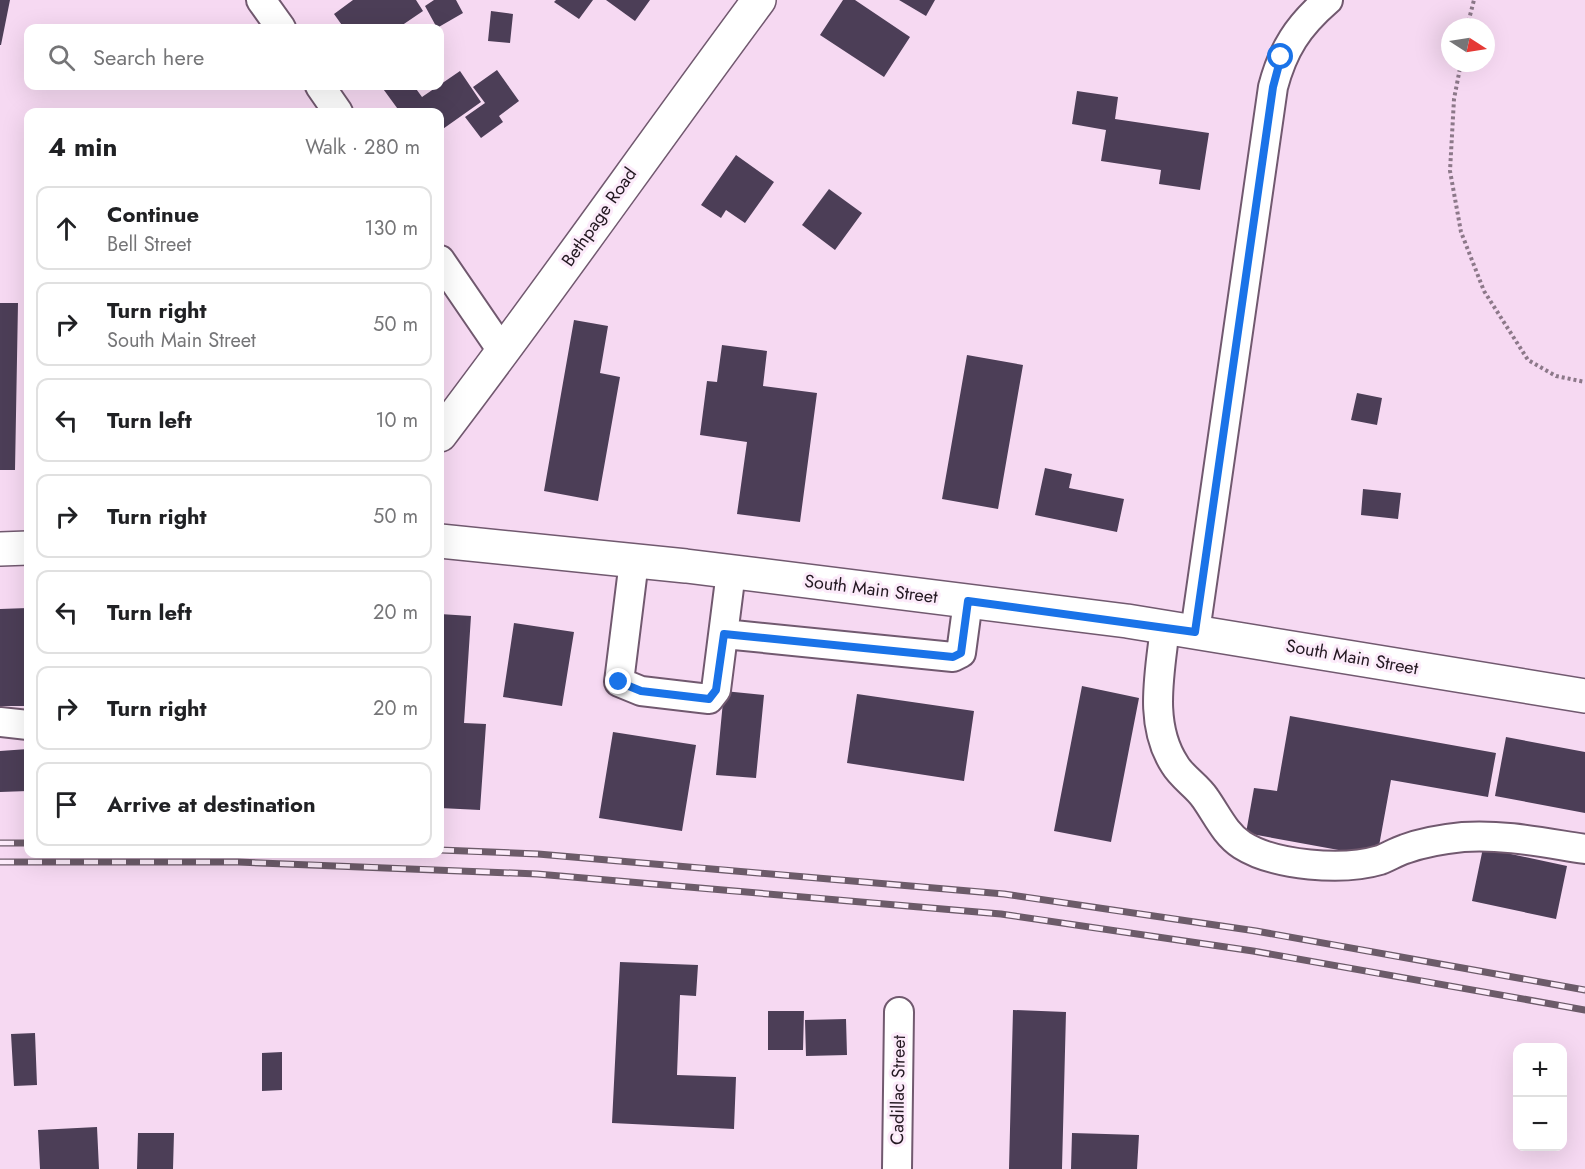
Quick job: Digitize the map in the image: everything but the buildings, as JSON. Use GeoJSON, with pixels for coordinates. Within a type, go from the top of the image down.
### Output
{"type":"FeatureCollection","features":[{"type":"Feature","properties":{"kind":"main road","name":"Bethpage Road"},"geometry":{"type":"LineString","coordinates":[[444,430],[759,0]]}},
{"type":"Feature","properties":{"kind":"main road","name":"South Main Street"},"geometry":{"type":"LineString","coordinates":[[444,541],[731,572],[1180,629],[1585,696]]}},
{"type":"Feature","properties":{"kind":"main road"},"geometry":{"type":"LineString","coordinates":[[0,549],[24,548]]}},
{"type":"Feature","properties":{"kind":"street"},"geometry":{"type":"LineString","coordinates":[[261,0],[278,24]]}},
{"type":"Feature","properties":{"kind":"street"},"geometry":{"type":"LineString","coordinates":[[1328,0],[1293,36],[1281,57],[1273,87],[1180,629],[1157,699],[1161,737],[1175,766],[1205,798],[1228,833],[1241,844],[1259,853],[1331,866],[1362,864],[1382,860],[1425,842],[1491,836],[1585,849]]}},
{"type":"Feature","properties":{"kind":"street"},"geometry":{"type":"LineString","coordinates":[[323,90],[335,108]]}},
{"type":"Feature","properties":{"kind":"street"},"geometry":{"type":"LineString","coordinates":[[444,266],[503,352]]}},
{"type":"Feature","properties":{"kind":"street"},"geometry":{"type":"LineString","coordinates":[[634,561],[619,682],[641,691],[709,699],[716,690],[731,572]]}},
{"type":"Feature","properties":{"kind":"street"},"geometry":{"type":"LineString","coordinates":[[724,634],[953,657],[961,653],[968,601]]}},
{"type":"Feature","properties":{"kind":"street"},"geometry":{"type":"LineString","coordinates":[[0,722],[24,725]]}},
{"type":"Feature","properties":{"kind":"street","name":"Cadillac Street"},"geometry":{"type":"LineString","coordinates":[[897,1169],[899,1012]]}},
{"type":"Feature","properties":{"kind":"path"},"geometry":{"type":"LineString","coordinates":[[1469,18],[1474,0]]}},
{"type":"Feature","properties":{"kind":"path"},"geometry":{"type":"LineString","coordinates":[[1459,72],[1454,99],[1450,171],[1461,232],[1484,291],[1528,360],[1556,376],[1585,382]]}},
{"type":"Feature","properties":{"kind":"railway"},"geometry":{"type":"LineString","coordinates":[[0,843],[24,843]]}},
{"type":"Feature","properties":{"kind":"railway"},"geometry":{"type":"LineString","coordinates":[[444,850],[538,854],[1004,894],[1256,931],[1585,990]]}},
{"type":"Feature","properties":{"kind":"railway"},"geometry":{"type":"LineString","coordinates":[[0,862],[238,862],[537,874],[1001,914],[1253,951],[1585,1010]]}},
{"type":"Feature","properties":{"kind":"route"},"geometry":{"type":"LineString","coordinates":[[619,682],[641,691],[709,699],[716,690],[724,634],[953,657],[961,653],[968,601],[1195,632],[1273,87],[1281,57]]}}]}
